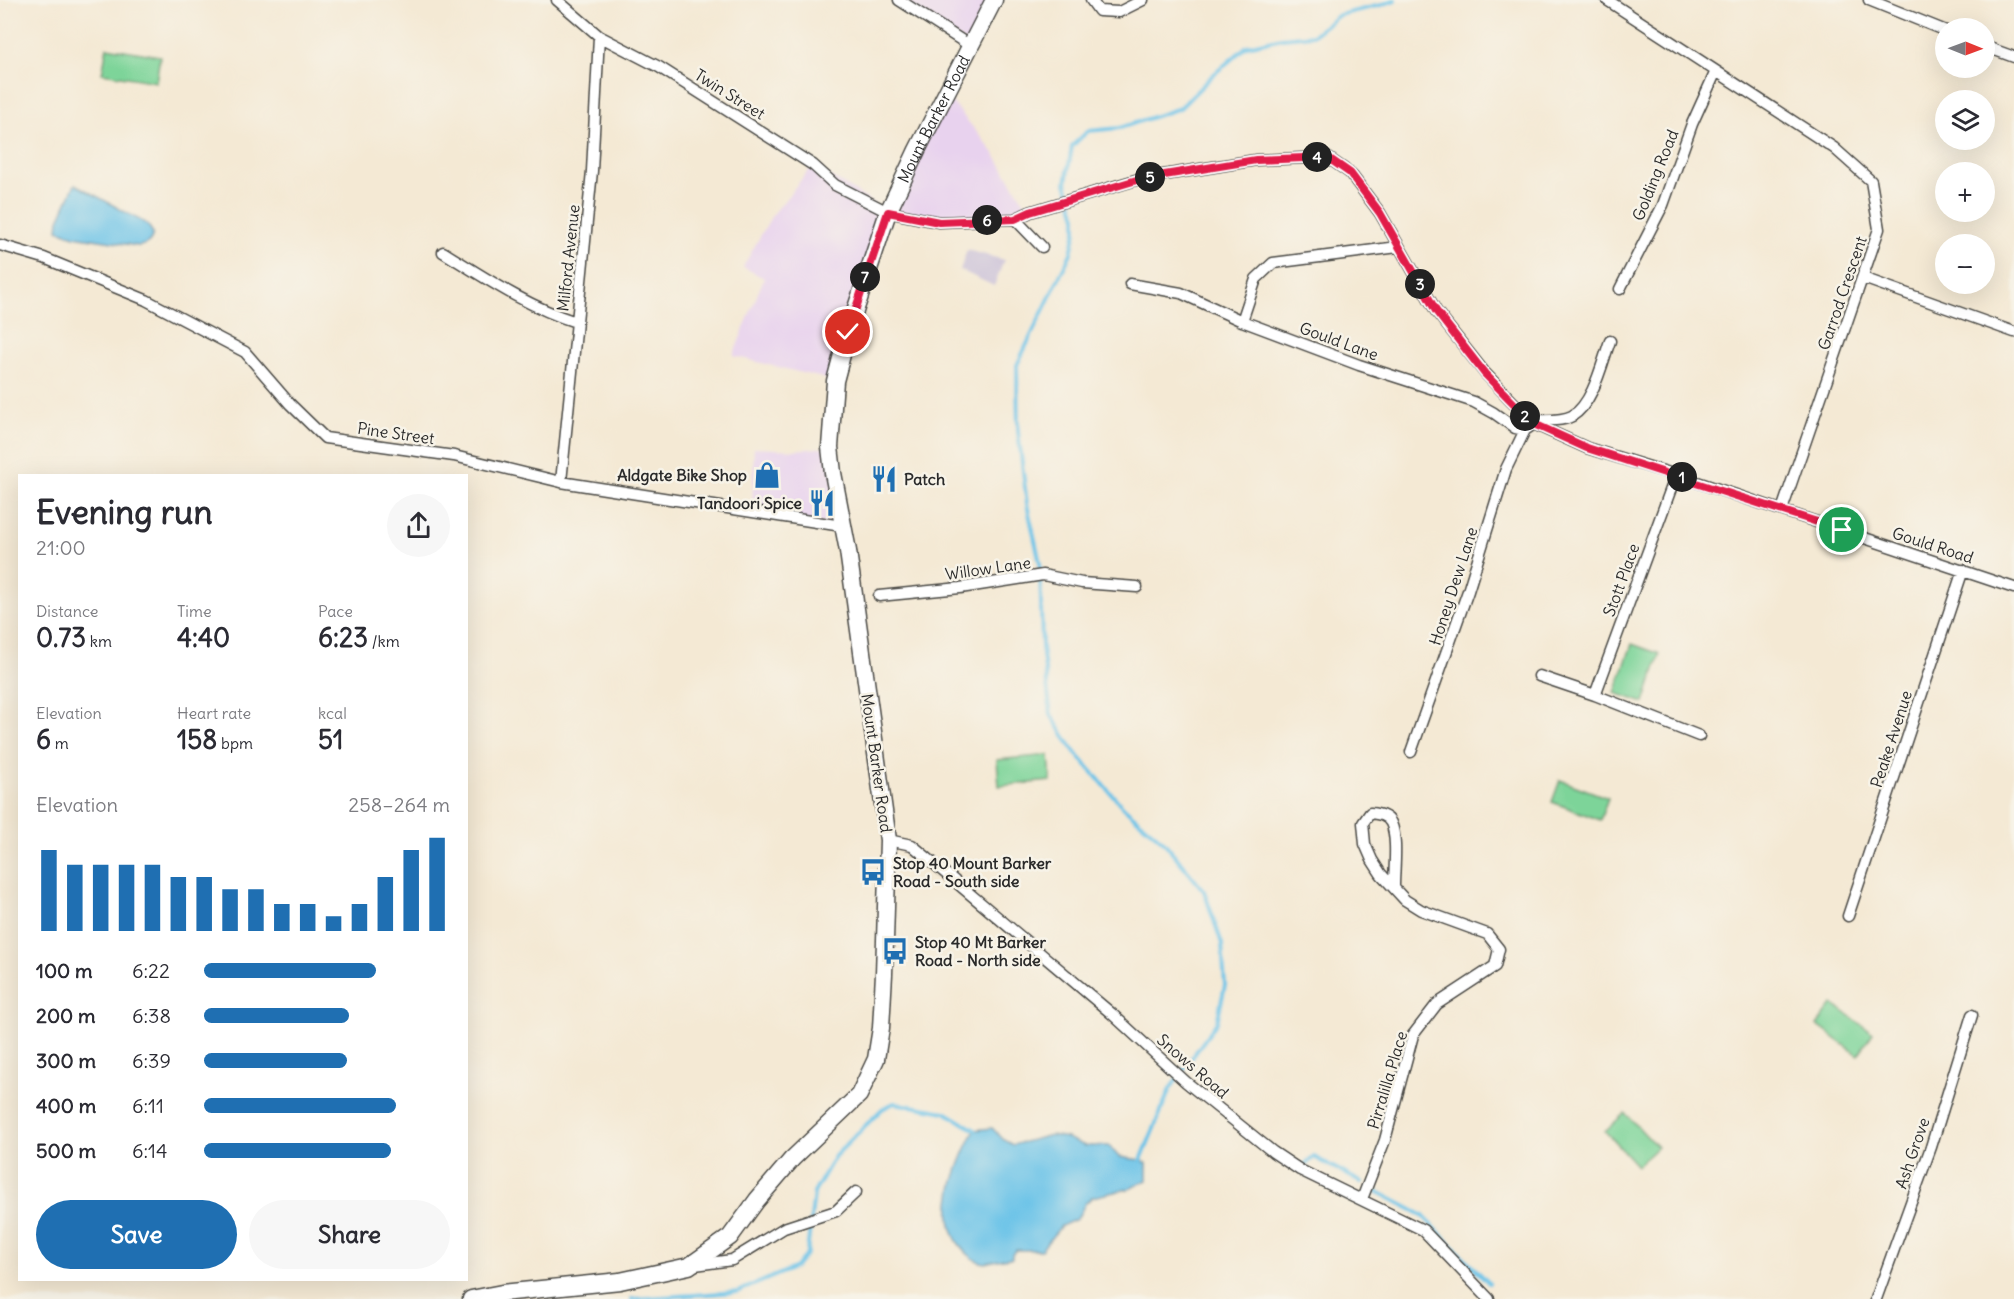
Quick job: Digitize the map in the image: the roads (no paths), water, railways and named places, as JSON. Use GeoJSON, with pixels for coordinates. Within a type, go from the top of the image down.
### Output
{"type":"FeatureCollection","features":[{"type":"Feature","properties":{"kind":"main road","name":"Mount Barker Road"},"geometry":{"type":"LineString","coordinates":[[471,1299],[502,1293],[620,1281],[689,1266],[730,1237],[757,1200],[792,1159],[859,1095],[876,1059],[881,1028],[884,974],[888,840],[849,562],[830,447],[835,381],[848,332],[888,212],[994,0]]}},
{"type":"Feature","properties":{"kind":"street","name":"Twin Street"},"geometry":{"type":"LineString","coordinates":[[557,0],[599,36],[659,67],[813,165],[835,185],[888,212]]}},
{"type":"Feature","properties":{"kind":"street"},"geometry":{"type":"LineString","coordinates":[[899,0],[972,47]]}},
{"type":"Feature","properties":{"kind":"street"},"geometry":{"type":"LineString","coordinates":[[1091,0],[1099,11],[1119,12],[1143,0]]}},
{"type":"Feature","properties":{"kind":"street","name":"Garrod Crescent"},"geometry":{"type":"LineString","coordinates":[[1607,0],[1834,148],[1871,181],[1879,229],[1782,510]]}},
{"type":"Feature","properties":{"kind":"street"},"geometry":{"type":"LineString","coordinates":[[1869,0],[1935,27]]}},
{"type":"Feature","properties":{"kind":"street","name":"Milford Avenue"},"geometry":{"type":"LineString","coordinates":[[561,482],[592,171],[599,36]]}},
{"type":"Feature","properties":{"kind":"street"},"geometry":{"type":"LineString","coordinates":[[1995,50],[2014,57]]}},
{"type":"Feature","properties":{"kind":"street","name":"Golding Road"},"geometry":{"type":"LineString","coordinates":[[1620,289],[1663,205],[1692,124],[1716,71]]}},
{"type":"Feature","properties":{"kind":"street","name":"Gould Road"},"geometry":{"type":"LineString","coordinates":[[888,212],[939,222],[1015,219],[1140,179],[1256,160],[1327,157],[1350,173],[1380,213],[1436,311],[1485,374],[1530,424],[1587,448],[1676,475],[2014,588]]}},
{"type":"Feature","properties":{"kind":"street"},"geometry":{"type":"LineString","coordinates":[[1015,219],[1042,247]]}},
{"type":"Feature","properties":{"kind":"street","name":"Pine Street"},"geometry":{"type":"LineString","coordinates":[[0,245],[44,258],[146,300],[244,352],[290,404],[325,438],[454,456],[561,482],[842,526]]}},
{"type":"Feature","properties":{"kind":"street"},"geometry":{"type":"LineString","coordinates":[[1242,321],[1256,279],[1273,263],[1398,247]]}},
{"type":"Feature","properties":{"kind":"street"},"geometry":{"type":"LineString","coordinates":[[442,252],[507,291],[558,316],[576,322]]}},
{"type":"Feature","properties":{"kind":"street"},"geometry":{"type":"LineString","coordinates":[[1863,278],[2014,332]]}},
{"type":"Feature","properties":{"kind":"street","name":"Gould Lane"},"geometry":{"type":"LineString","coordinates":[[1130,284],[1181,293],[1242,321],[1359,365],[1474,402],[1515,428],[1530,424]]}},
{"type":"Feature","properties":{"kind":"street"},"geometry":{"type":"LineString","coordinates":[[1530,424],[1572,416],[1587,402],[1610,341]]}},
{"type":"Feature","properties":{"kind":"street","name":"Honey Dew Lane"},"geometry":{"type":"LineString","coordinates":[[1411,752],[1468,591],[1506,469],[1530,424]]}},
{"type":"Feature","properties":{"kind":"street","name":"Stott Place"},"geometry":{"type":"LineString","coordinates":[[1595,695],[1676,475]]}},
{"type":"Feature","properties":{"kind":"street","name":"Peake Avenue"},"geometry":{"type":"LineString","coordinates":[[1848,916],[1963,570]]}},
{"type":"Feature","properties":{"kind":"street","name":"Willow Lane"},"geometry":{"type":"LineString","coordinates":[[879,596],[960,588],[1038,576],[1082,583],[1137,587]]}},
{"type":"Feature","properties":{"kind":"street"},"geometry":{"type":"LineString","coordinates":[[1539,676],[1595,695],[1699,736]]}},
{"type":"Feature","properties":{"kind":"street","name":"Pirralilla Place"},"geometry":{"type":"LineString","coordinates":[[1362,1199],[1385,1140],[1413,1035],[1437,1005],[1495,966],[1499,949],[1488,934],[1421,910],[1405,900],[1372,860],[1365,844],[1363,823],[1370,813],[1382,814],[1390,822],[1395,843],[1394,886]]}},
{"type":"Feature","properties":{"kind":"street","name":"Snows Road"},"geometry":{"type":"LineString","coordinates":[[888,840],[912,845],[1111,1013],[1186,1082],[1291,1164],[1423,1230],[1489,1299]]}},
{"type":"Feature","properties":{"kind":"street","name":"Ash Grove"},"geometry":{"type":"LineString","coordinates":[[1876,1299],[1931,1147],[1972,1015]]}},
{"type":"Feature","properties":{"kind":"street"},"geometry":{"type":"LineString","coordinates":[[689,1266],[732,1260],[784,1228],[836,1211],[856,1192]]}},
{"type":"Feature","properties":{"kind":"water"},"geometry":{"type":"Polygon","coordinates":[[[75,184],[147,224],[153,233],[150,241],[138,246],[74,236],[58,230],[59,220],[75,184]]]}},
{"type":"Feature","properties":{"kind":"water"},"geometry":{"type":"Polygon","coordinates":[[[992,1128],[1005,1141],[1013,1145],[1051,1135],[1067,1138],[1085,1146],[1109,1146],[1119,1157],[1147,1163],[1147,1180],[1128,1189],[1092,1197],[1085,1204],[1077,1219],[1061,1226],[1041,1250],[1016,1250],[1012,1258],[982,1263],[962,1248],[954,1235],[950,1221],[950,1205],[956,1173],[975,1130],[992,1128]]]}},
{"type":"Feature","properties":{"kind":"waterway"},"geometry":{"type":"LineString","coordinates":[[1141,1160],[1170,1089],[1217,1022],[1225,985],[1222,944],[1204,891],[1163,841],[1124,808],[1074,751],[1051,715],[1042,647],[1040,563],[1027,504],[1018,431],[1017,365],[1071,253],[1076,231],[1076,217],[1066,183],[1072,146],[1088,131],[1120,128],[1180,108],[1213,75],[1247,46],[1282,38],[1313,35],[1339,15],[1395,0]]}},
{"type":"Feature","properties":{"kind":"waterway"},"geometry":{"type":"LineString","coordinates":[[632,1299],[737,1292],[796,1267],[807,1253],[814,1193],[835,1156],[882,1109],[894,1103],[945,1112],[975,1130]]}},
{"type":"Feature","properties":{"kind":"waterway"},"geometry":{"type":"LineString","coordinates":[[1300,1169],[1314,1157],[1361,1182]]}},
{"type":"Feature","properties":{"kind":"waterway"},"geometry":{"type":"LineString","coordinates":[[1374,1190],[1422,1215],[1489,1283]]}},
{"type":"Feature","properties":{"kind":"place","name":"Aldgate Bike Shop"},"geometry":{"type":"Point","coordinates":[767,475]}},
{"type":"Feature","properties":{"kind":"place","name":"Patch"},"geometry":{"type":"Point","coordinates":[884,479]}},
{"type":"Feature","properties":{"kind":"place","name":"Tandoori Spice"},"geometry":{"type":"Point","coordinates":[822,503]}},
{"type":"Feature","properties":{"kind":"place","name":"Stop 40 Mount Barker Road - South side"},"geometry":{"type":"Point","coordinates":[873,872]}},
{"type":"Feature","properties":{"kind":"place","name":"Stop 40 Mt Barker Road - North side"},"geometry":{"type":"Point","coordinates":[895,951]}}]}
